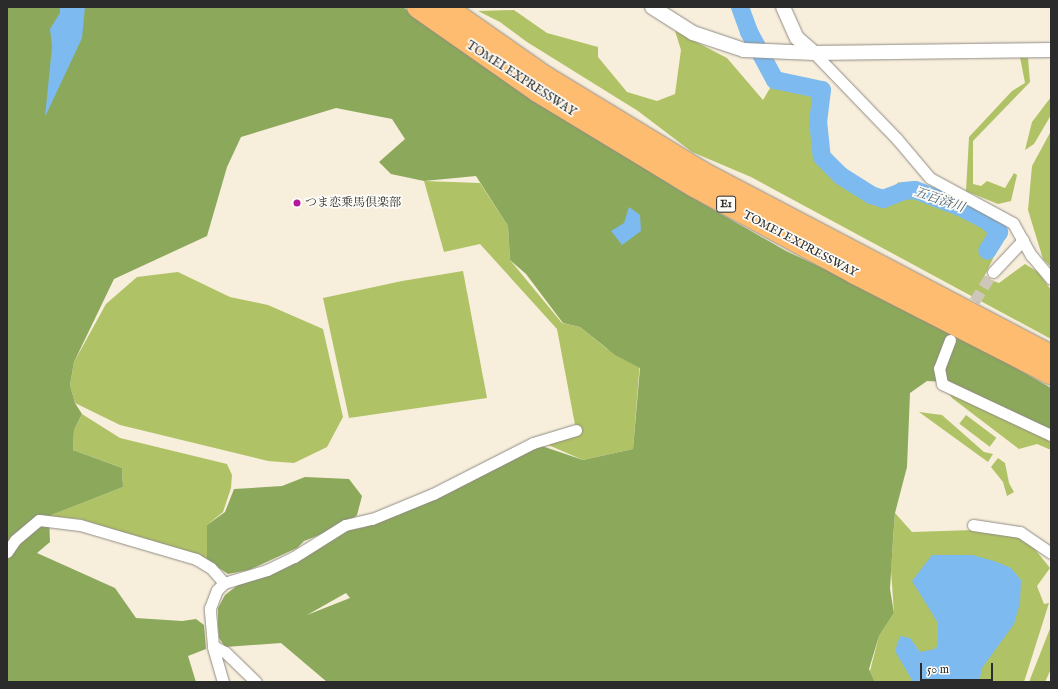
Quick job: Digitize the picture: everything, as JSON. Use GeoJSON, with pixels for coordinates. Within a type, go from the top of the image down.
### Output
{"type":"FeatureCollection","features":[{"type":"Feature","properties":{"kind":"highway","name":"TOMEI EXPRESSWAY"},"geometry":{"type":"LineString","coordinates":[[417,7],[537,91],[687,182],[854,273],[1051,374]]}},
{"type":"Feature","properties":{"kind":"highway","name":"TOMEI EXPRESSWAY"},"geometry":{"type":"LineString","coordinates":[[446,7],[546,77],[702,172],[1051,355]]}},
{"type":"Feature","properties":{"kind":"street"},"geometry":{"type":"LineString","coordinates":[[652,7],[693,33],[744,50],[776,53],[1051,50]]}},
{"type":"Feature","properties":{"kind":"street"},"geometry":{"type":"LineString","coordinates":[[783,7],[797,38],[814,53],[897,139],[930,178],[1013,223],[1031,255],[1051,279]]}},
{"type":"Feature","properties":{"kind":"street"},"geometry":{"type":"LineString","coordinates":[[993,272],[1023,240]]}},
{"type":"Feature","properties":{"kind":"street"},"geometry":{"type":"LineString","coordinates":[[950,340],[939,368],[942,384],[1051,435]]}},
{"type":"Feature","properties":{"kind":"street"},"geometry":{"type":"LineString","coordinates":[[223,682],[213,646],[210,608],[217,590],[224,583],[267,570],[294,557],[344,524],[372,519],[433,494],[534,443],[576,430]]}},
{"type":"Feature","properties":{"kind":"street"},"geometry":{"type":"LineString","coordinates":[[7,552],[15,540],[39,520],[80,525],[196,559],[211,568],[224,583]]}},
{"type":"Feature","properties":{"kind":"street"},"geometry":{"type":"LineString","coordinates":[[973,525],[1020,532],[1051,553]]}},
{"type":"Feature","properties":{"kind":"street"},"geometry":{"type":"LineString","coordinates":[[213,646],[225,652],[256,682]]}},
{"type":"Feature","properties":{"kind":"green space"},"geometry":{"type":"Polygon","coordinates":[[[7,7],[403,7],[449,42],[679,190],[786,251],[919,313],[1051,388],[1051,433],[946,382],[927,381],[910,393],[907,467],[895,513],[893,540],[890,589],[894,613],[879,636],[869,669],[875,682],[327,682],[281,643],[225,647],[219,638],[218,608],[225,595],[238,585],[267,574],[346,531],[365,527],[397,512],[533,443],[583,460],[633,449],[640,368],[615,355],[580,327],[563,323],[526,274],[510,260],[508,226],[476,176],[424,181],[391,174],[379,162],[405,139],[392,119],[336,108],[241,137],[227,167],[207,236],[114,279],[74,362],[70,385],[75,403],[82,414],[74,430],[73,450],[122,468],[123,487],[49,516],[50,542],[37,553],[115,588],[136,618],[182,621],[196,619],[204,625],[206,649],[188,656],[196,682],[7,682],[7,7]],[[346,593],[307,615],[350,598],[346,593]]]}},
{"type":"Feature","properties":{"kind":"green space"},"geometry":{"type":"Polygon","coordinates":[[[514,10],[547,33],[598,47],[598,57],[627,92],[657,101],[675,94],[681,50],[675,31],[727,58],[763,100],[773,83],[820,93],[821,150],[841,176],[886,192],[899,182],[938,200],[958,200],[992,217],[1007,230],[984,277],[999,283],[1025,264],[1038,272],[1051,290],[1051,339],[751,177],[692,152],[638,111],[527,42],[500,22],[478,11],[514,10]]]}},
{"type":"Feature","properties":{"kind":"green space"},"geometry":{"type":"Polygon","coordinates":[[[1020,57],[1028,58],[1030,82],[973,141],[973,184],[981,186],[987,181],[1005,188],[1014,173],[1017,175],[1011,201],[998,204],[966,191],[969,137],[1012,91],[1025,83],[1020,57]]]}},
{"type":"Feature","properties":{"kind":"green space"},"geometry":{"type":"Polygon","coordinates":[[[1051,97],[1051,115],[1034,144],[1025,150],[1032,122],[1051,97]]]}},
{"type":"Feature","properties":{"kind":"green space"},"geometry":{"type":"Polygon","coordinates":[[[1051,131],[1051,267],[1043,259],[1028,210],[1032,166],[1051,131]]]}},
{"type":"Feature","properties":{"kind":"green space"},"geometry":{"type":"Polygon","coordinates":[[[424,181],[480,183],[508,226],[510,260],[562,323],[580,327],[607,349],[640,361],[633,449],[583,460],[539,441],[576,430],[557,329],[480,244],[444,252],[424,181]]]}},
{"type":"Feature","properties":{"kind":"green space"},"geometry":{"type":"Polygon","coordinates":[[[463,271],[487,398],[349,418],[323,298],[402,281],[463,271]]]}},
{"type":"Feature","properties":{"kind":"green space"},"geometry":{"type":"Polygon","coordinates":[[[178,272],[230,297],[268,305],[323,329],[343,417],[327,447],[294,463],[268,461],[120,425],[75,403],[70,385],[74,362],[106,304],[137,277],[178,272]]]}},
{"type":"Feature","properties":{"kind":"green space"},"geometry":{"type":"Polygon","coordinates":[[[942,384],[1051,438],[1051,450],[1037,444],[1019,449],[952,398],[942,384]]]}},
{"type":"Feature","properties":{"kind":"green space"},"geometry":{"type":"Polygon","coordinates":[[[919,412],[942,415],[984,452],[993,454],[988,462],[919,412]]]}},
{"type":"Feature","properties":{"kind":"green space"},"geometry":{"type":"Polygon","coordinates":[[[82,414],[120,438],[227,464],[232,475],[231,488],[223,512],[207,525],[207,560],[80,519],[49,516],[123,487],[122,468],[73,450],[74,430],[82,414]]]}},
{"type":"Feature","properties":{"kind":"green space"},"geometry":{"type":"Polygon","coordinates":[[[966,415],[996,438],[990,447],[959,424],[966,415]]]}},
{"type":"Feature","properties":{"kind":"green space"},"geometry":{"type":"Polygon","coordinates":[[[998,458],[1005,463],[1009,483],[1014,492],[1007,496],[1003,482],[991,467],[998,458]]]}},
{"type":"Feature","properties":{"kind":"green space"},"geometry":{"type":"Polygon","coordinates":[[[305,477],[349,479],[362,496],[357,515],[345,525],[304,541],[297,548],[249,570],[228,574],[207,560],[207,525],[225,512],[234,489],[282,486],[305,477]]]}},
{"type":"Feature","properties":{"kind":"green space"},"geometry":{"type":"Polygon","coordinates":[[[895,513],[912,532],[973,530],[1021,532],[1050,568],[1037,586],[1044,604],[1049,603],[1024,682],[875,682],[870,671],[879,636],[894,613],[891,570],[895,513]]]}},
{"type":"Feature","properties":{"kind":"green space"},"geometry":{"type":"Polygon","coordinates":[[[1051,626],[1051,669],[1045,682],[1029,682],[1051,626]]]}},
{"type":"Feature","properties":{"kind":"water"},"geometry":{"type":"Polygon","coordinates":[[[60,7],[85,7],[82,38],[45,117],[52,47],[50,29],[60,13],[60,7]]]}},
{"type":"Feature","properties":{"kind":"water"},"geometry":{"type":"Polygon","coordinates":[[[629,207],[640,215],[641,231],[622,245],[611,231],[624,223],[629,207]]]}},
{"type":"Feature","properties":{"kind":"water"},"geometry":{"type":"Polygon","coordinates":[[[932,555],[972,555],[994,561],[1011,568],[1021,580],[1020,603],[1014,624],[982,668],[979,682],[913,682],[895,651],[900,636],[910,638],[920,652],[935,649],[938,645],[938,623],[912,581],[932,555]]]}},
{"type":"Feature","properties":{"kind":"waterway","name":"五百済川"},"geometry":{"type":"LineString","coordinates":[[740,7],[749,32],[775,80],[822,90],[818,121],[822,157],[841,176],[871,195],[883,199],[904,191],[915,190],[960,207],[986,220],[999,232],[987,251]]}},
{"type":"Feature","properties":{"kind":"tunnel"},"geometry":{"type":"LineString","coordinates":[[966,315],[993,272]]}},
{"type":"Feature","properties":{"kind":"place","name":"つま恋乗馬倶楽部"},"geometry":{"type":"Point","coordinates":[297,203]}}]}
